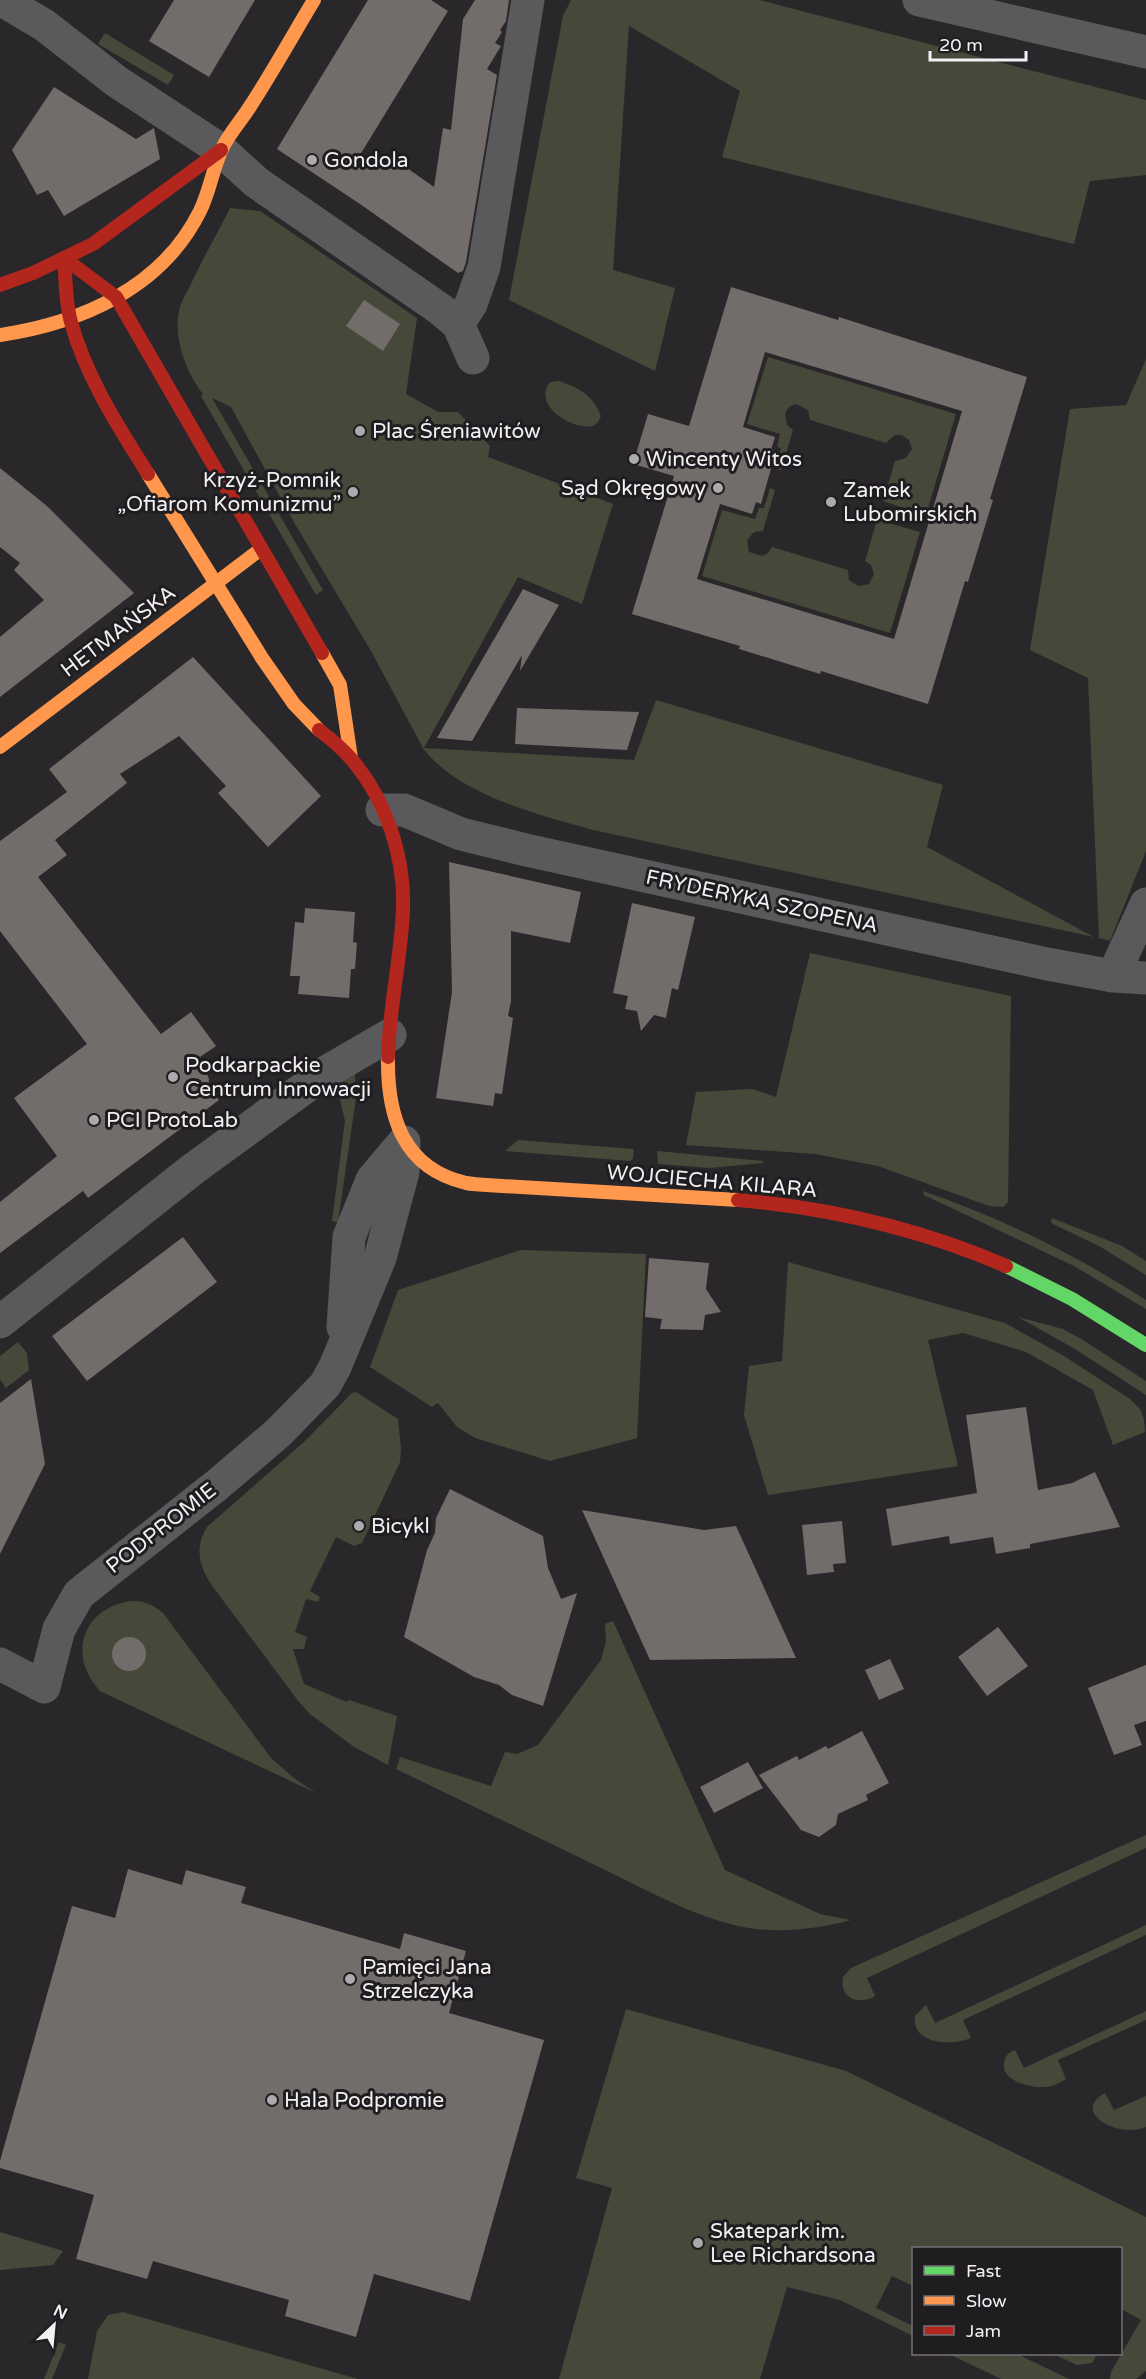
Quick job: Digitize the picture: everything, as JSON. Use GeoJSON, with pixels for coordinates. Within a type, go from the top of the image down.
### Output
{"type":"FeatureCollection","features":[{"type":"Feature","properties":{"kind":"main road"},"geometry":{"type":"LineString","coordinates":[[0,335],[45,328],[71,321],[116,297],[143,279],[176,250],[200,212],[221,150],[314,0]]}},
{"type":"Feature","properties":{"kind":"main road"},"geometry":{"type":"LineString","coordinates":[[0,285],[64,258],[112,231],[221,150]]}},
{"type":"Feature","properties":{"kind":"main road"},"geometry":{"type":"LineString","coordinates":[[64,258],[116,297],[340,685],[351,758]]}},
{"type":"Feature","properties":{"kind":"main road"},"geometry":{"type":"LineString","coordinates":[[64,258],[71,321],[96,387],[257,651],[296,707],[351,758]]}},
{"type":"Feature","properties":{"kind":"main road","name":"HETMAŃSKA"},"geometry":{"type":"LineString","coordinates":[[0,747],[261,549]]}},
{"type":"Feature","properties":{"kind":"main road","name":"PODPROMIE"},"geometry":{"type":"LineString","coordinates":[[351,758],[382,810],[395,839],[401,864],[403,919],[387,1070],[390,1108],[404,1142]]}},
{"type":"Feature","properties":{"kind":"main road","name":"WOJCIECHA KILARA"},"geometry":{"type":"LineString","coordinates":[[404,1142],[413,1154],[430,1169],[467,1183],[754,1201],[842,1215],[894,1228],[944,1242],[1022,1274],[1060,1292],[1146,1345]]}},
{"type":"Feature","properties":{"kind":"street"},"geometry":{"type":"LineString","coordinates":[[2,0],[44,25],[116,81],[221,150],[256,182],[440,309],[458,324],[473,358]]}},
{"type":"Feature","properties":{"kind":"street"},"geometry":{"type":"LineString","coordinates":[[458,324],[471,304],[484,267],[528,0]]}},
{"type":"Feature","properties":{"kind":"street"},"geometry":{"type":"LineString","coordinates":[[919,0],[1146,52]]}},
{"type":"Feature","properties":{"kind":"street","name":"FRYDERYKA SZOPENA"},"geometry":{"type":"LineString","coordinates":[[382,810],[404,810],[461,834],[526,850],[1047,964],[1113,976],[1146,978]]}},
{"type":"Feature","properties":{"kind":"street"},"geometry":{"type":"LineString","coordinates":[[1113,976],[1146,903]]}},
{"type":"Feature","properties":{"kind":"street"},"geometry":{"type":"LineString","coordinates":[[0,1322],[193,1169],[326,1072],[390,1035]]}},
{"type":"Feature","properties":{"kind":"street","name":"PODPROMIE"},"geometry":{"type":"LineString","coordinates":[[0,1664],[44,1687],[59,1629],[79,1594],[217,1485],[278,1433],[325,1385],[342,1352],[380,1258],[403,1172],[404,1142]]}},
{"type":"Feature","properties":{"kind":"green space"},"geometry":{"type":"Polygon","coordinates":[[[571,0],[759,0],[1146,100],[1146,175],[1090,181],[1074,244],[722,157],[740,91],[629,26],[613,270],[675,288],[655,371],[509,300],[563,16],[571,0]]]}},
{"type":"Feature","properties":{"kind":"green space"},"geometry":{"type":"Polygon","coordinates":[[[105,33],[174,75],[168,85],[98,44],[105,33]]]}},
{"type":"Feature","properties":{"kind":"green space"},"geometry":{"type":"Polygon","coordinates":[[[230,208],[260,211],[417,318],[406,394],[438,412],[458,412],[490,446],[488,457],[613,504],[582,604],[518,577],[424,748],[634,760],[656,700],[943,785],[927,847],[1094,937],[593,830],[501,801],[457,779],[438,764],[423,748],[371,651],[295,524],[231,407],[212,398],[323,590],[316,595],[201,396],[203,394],[187,366],[178,333],[180,309],[230,208]]]}},
{"type":"Feature","properties":{"kind":"green space"},"geometry":{"type":"Polygon","coordinates":[[[768,357],[956,414],[926,515],[883,501],[895,461],[906,458],[912,449],[909,440],[902,435],[895,435],[886,443],[810,420],[808,410],[796,404],[790,406],[785,413],[787,425],[793,430],[781,470],[775,469],[781,448],[777,447],[780,434],[747,424],[768,357]]]}},
{"type":"Feature","properties":{"kind":"green space"},"geometry":{"type":"Polygon","coordinates":[[[1146,359],[1146,851],[1110,941],[1099,938],[1088,678],[1030,650],[1070,409],[1126,405],[1146,359]]]}},
{"type":"Feature","properties":{"kind":"green space"},"geometry":{"type":"Polygon","coordinates":[[[559,381],[573,386],[594,403],[601,416],[597,423],[581,426],[571,423],[552,410],[545,392],[550,382],[559,381]]]}},
{"type":"Feature","properties":{"kind":"green space"},"geometry":{"type":"Polygon","coordinates":[[[770,488],[775,490],[763,531],[754,532],[747,540],[749,552],[762,556],[772,547],[848,570],[849,580],[858,586],[869,584],[874,574],[871,565],[865,561],[877,520],[920,532],[890,633],[702,576],[722,510],[755,519],[759,508],[764,508],[770,488]]]}},
{"type":"Feature","properties":{"kind":"green space"},"geometry":{"type":"Polygon","coordinates":[[[810,953],[1011,996],[1008,1202],[1003,1207],[989,1206],[878,1166],[815,1154],[686,1145],[696,1092],[752,1089],[776,1097],[810,953]]]}},
{"type":"Feature","properties":{"kind":"green space"},"geometry":{"type":"Polygon","coordinates":[[[350,1070],[355,1075],[356,1098],[338,1222],[332,1221],[345,1121],[335,1078],[350,1070]]]}},
{"type":"Feature","properties":{"kind":"green space"},"geometry":{"type":"Polygon","coordinates":[[[518,1140],[634,1149],[633,1158],[630,1161],[505,1151],[518,1140]]]}},
{"type":"Feature","properties":{"kind":"green space"},"geometry":{"type":"Polygon","coordinates":[[[657,1151],[763,1161],[763,1163],[710,1168],[658,1164],[657,1151]]]}},
{"type":"Feature","properties":{"kind":"green space"},"geometry":{"type":"Polygon","coordinates":[[[923,1191],[1010,1225],[1066,1253],[1146,1300],[1146,1309],[1074,1266],[924,1195],[923,1191]]]}},
{"type":"Feature","properties":{"kind":"green space"},"geometry":{"type":"Polygon","coordinates":[[[1052,1218],[1122,1246],[1146,1261],[1146,1275],[1099,1246],[1051,1223],[1052,1218]]]}},
{"type":"Feature","properties":{"kind":"green space"},"geometry":{"type":"Polygon","coordinates":[[[521,1250],[646,1254],[637,1438],[550,1461],[475,1438],[457,1427],[438,1403],[432,1407],[370,1367],[398,1290],[521,1250]]]}},
{"type":"Feature","properties":{"kind":"green space"},"geometry":{"type":"Polygon","coordinates":[[[788,1262],[1005,1323],[1064,1356],[1130,1399],[1140,1409],[1145,1432],[1113,1445],[1093,1390],[1026,1352],[963,1333],[928,1340],[958,1466],[768,1495],[744,1415],[749,1366],[782,1361],[788,1262]]]}},
{"type":"Feature","properties":{"kind":"green space"},"geometry":{"type":"Polygon","coordinates":[[[1018,1317],[1063,1329],[1083,1340],[1146,1381],[1146,1395],[1075,1349],[1018,1317]]]}},
{"type":"Feature","properties":{"kind":"green space"},"geometry":{"type":"Polygon","coordinates":[[[18,1342],[27,1353],[29,1370],[6,1388],[0,1379],[0,1356],[18,1342]]]}},
{"type":"Feature","properties":{"kind":"green space"},"geometry":{"type":"Polygon","coordinates":[[[356,1392],[398,1419],[400,1462],[362,1543],[354,1546],[336,1537],[310,1591],[320,1597],[318,1602],[306,1599],[295,1632],[307,1637],[304,1649],[293,1649],[304,1684],[347,1702],[349,1700],[397,1716],[388,1765],[354,1747],[310,1714],[299,1702],[213,1587],[204,1572],[199,1550],[207,1527],[305,1441],[352,1393],[356,1392]]]}},
{"type":"Feature","properties":{"kind":"green space"},"geometry":{"type":"Polygon","coordinates":[[[131,1601],[148,1604],[163,1613],[271,1758],[295,1779],[316,1793],[100,1691],[84,1663],[82,1649],[85,1636],[91,1623],[101,1613],[114,1605],[131,1601]]]}},
{"type":"Feature","properties":{"kind":"green space"},"geometry":{"type":"Polygon","coordinates":[[[613,1621],[725,1870],[820,1914],[851,1920],[813,1928],[774,1930],[748,1928],[710,1918],[657,1895],[396,1769],[400,1757],[491,1786],[505,1752],[517,1754],[538,1745],[601,1660],[606,1641],[605,1624],[613,1621]]]}},
{"type":"Feature","properties":{"kind":"green space"},"geometry":{"type":"Polygon","coordinates":[[[1146,1835],[1146,1848],[867,1978],[875,1996],[856,2000],[847,1995],[844,1990],[843,1977],[851,1968],[1146,1835]]]}},
{"type":"Feature","properties":{"kind":"green space"},"geometry":{"type":"Polygon","coordinates":[[[1146,1925],[1146,1935],[963,2020],[971,2038],[954,2042],[935,2041],[926,2038],[916,2026],[915,2016],[926,2005],[935,2023],[1146,1925]]]}},
{"type":"Feature","properties":{"kind":"green space"},"geometry":{"type":"Polygon","coordinates":[[[626,2009],[846,2071],[1146,2217],[1146,2371],[1136,2379],[1110,2379],[1111,2372],[1141,2320],[1123,2310],[1122,2312],[1122,2247],[912,2247],[912,2286],[892,2276],[876,2308],[912,2326],[912,2336],[840,2300],[787,2287],[760,2379],[559,2379],[612,2188],[576,2178],[626,2009]]]}},
{"type":"Feature","properties":{"kind":"green space"},"geometry":{"type":"Polygon","coordinates":[[[1146,2011],[1146,2020],[1058,2060],[1066,2079],[1056,2084],[1047,2087],[1030,2086],[1016,2081],[1006,2072],[1005,2059],[1015,2050],[1024,2068],[1146,2011]]]}},
{"type":"Feature","properties":{"kind":"green space"},"geometry":{"type":"Polygon","coordinates":[[[1105,2093],[1114,2110],[1146,2096],[1146,2127],[1135,2130],[1123,2129],[1111,2127],[1102,2122],[1095,2115],[1093,2108],[1096,2100],[1105,2093]]]}},
{"type":"Feature","properties":{"kind":"green space"},"geometry":{"type":"Polygon","coordinates":[[[0,2232],[63,2251],[53,2265],[0,2270],[0,2232]]]}},
{"type":"Feature","properties":{"kind":"green space"},"geometry":{"type":"Polygon","coordinates":[[[123,2312],[358,2379],[88,2379],[97,2331],[108,2315],[123,2312]]]}},
{"type":"Feature","properties":{"kind":"green space"},"geometry":{"type":"Polygon","coordinates":[[[59,2342],[66,2345],[52,2379],[44,2379],[59,2342]]]}},
{"type":"Feature","properties":{"kind":"green space"},"geometry":{"type":"Polygon","coordinates":[[[951,2355],[1019,2355],[1069,2379],[1001,2379],[951,2355]]]}},
{"type":"Feature","properties":{"kind":"green space"},"geometry":{"type":"Polygon","coordinates":[[[1055,2355],[1096,2355],[1092,2363],[1077,2365],[1055,2355]]]}},
{"type":"Feature","properties":{"kind":"building"},"geometry":{"type":"Polygon","coordinates":[[[174,0],[255,0],[209,77],[149,41],[174,0]]]}},
{"type":"Feature","properties":{"kind":"building"},"geometry":{"type":"Polygon","coordinates":[[[368,0],[431,0],[448,11],[352,168],[400,163],[434,187],[443,128],[451,130],[463,19],[475,0],[509,0],[506,21],[495,43],[501,46],[487,69],[497,75],[466,262],[463,271],[458,273],[277,149],[368,0]]]}},
{"type":"Feature","properties":{"kind":"building"},"geometry":{"type":"Polygon","coordinates":[[[54,87],[136,139],[154,128],[160,159],[64,216],[48,190],[37,195],[12,150],[54,87]]]}},
{"type":"Feature","properties":{"kind":"building","name":"Sąd Okręgowy"},"geometry":{"type":"Polygon","coordinates":[[[731,287],[838,320],[839,317],[1027,377],[990,499],[993,500],[968,582],[965,581],[928,704],[821,671],[820,674],[739,649],[740,646],[632,614],[674,476],[633,464],[648,414],[689,426],[731,287]],[[765,352],[743,427],[775,437],[771,450],[776,451],[761,504],[756,502],[752,514],[720,504],[697,579],[894,639],[962,411],[765,352]]]}},
{"type":"Feature","properties":{"kind":"building"},"geometry":{"type":"Polygon","coordinates":[[[364,300],[400,324],[383,351],[346,326],[364,300]]]}},
{"type":"Feature","properties":{"kind":"building"},"geometry":{"type":"Polygon","coordinates":[[[0,468],[47,506],[134,593],[0,697],[0,637],[44,600],[14,570],[20,563],[0,547],[0,468]]]}},
{"type":"Feature","properties":{"kind":"building"},"geometry":{"type":"Polygon","coordinates":[[[523,589],[559,605],[520,671],[522,655],[472,741],[437,738],[523,589]]]}},
{"type":"Feature","properties":{"kind":"building"},"geometry":{"type":"Polygon","coordinates":[[[193,657],[321,796],[268,847],[218,793],[226,786],[179,736],[120,774],[127,783],[55,840],[67,855],[38,877],[161,1034],[191,1012],[216,1046],[200,1057],[209,1079],[208,1087],[219,1100],[88,1198],[83,1191],[0,1253],[0,1202],[57,1156],[14,1098],[87,1044],[0,931],[0,841],[67,792],[49,769],[193,657]]]}},
{"type":"Feature","properties":{"kind":"building"},"geometry":{"type":"Polygon","coordinates":[[[517,708],[639,712],[627,750],[515,744],[517,708]]]}},
{"type":"Feature","properties":{"kind":"building"},"geometry":{"type":"Polygon","coordinates":[[[449,862],[581,892],[570,943],[511,931],[511,1001],[508,1016],[513,1018],[502,1094],[495,1093],[493,1106],[436,1098],[452,992],[449,862]]]}},
{"type":"Feature","properties":{"kind":"building"},"geometry":{"type":"Polygon","coordinates":[[[632,903],[695,917],[678,990],[672,988],[666,1018],[654,1015],[641,1031],[637,1011],[625,1009],[628,996],[613,993],[632,903]]]}},
{"type":"Feature","properties":{"kind":"building"},"geometry":{"type":"Polygon","coordinates":[[[305,908],[355,912],[353,942],[357,943],[355,969],[351,969],[349,998],[298,994],[300,976],[290,976],[295,922],[304,923],[305,908]]]}},
{"type":"Feature","properties":{"kind":"building"},"geometry":{"type":"Polygon","coordinates":[[[183,1237],[217,1282],[87,1381],[52,1336],[183,1237]]]}},
{"type":"Feature","properties":{"kind":"building"},"geometry":{"type":"Polygon","coordinates":[[[649,1258],[709,1263],[706,1289],[721,1312],[705,1315],[703,1330],[660,1329],[662,1319],[645,1317],[649,1258]]]}},
{"type":"Feature","properties":{"kind":"building"},"geometry":{"type":"Polygon","coordinates":[[[31,1379],[45,1464],[0,1554],[0,1403],[31,1379]]]}},
{"type":"Feature","properties":{"kind":"building"},"geometry":{"type":"Polygon","coordinates":[[[1026,1407],[1038,1490],[1072,1483],[1095,1472],[1120,1527],[1030,1544],[1030,1548],[996,1554],[993,1537],[950,1544],[949,1536],[892,1546],[886,1509],[977,1493],[966,1415],[1026,1407]]]}},
{"type":"Feature","properties":{"kind":"building"},"geometry":{"type":"Polygon","coordinates":[[[450,1489],[543,1536],[548,1568],[561,1599],[577,1593],[543,1706],[512,1695],[499,1685],[474,1677],[404,1637],[427,1550],[435,1533],[436,1518],[450,1489]]]}},
{"type":"Feature","properties":{"kind":"building"},"geometry":{"type":"Polygon","coordinates":[[[582,1510],[704,1530],[736,1526],[796,1658],[650,1660],[582,1510]]]}},
{"type":"Feature","properties":{"kind":"building"},"geometry":{"type":"Polygon","coordinates":[[[842,1521],[846,1563],[833,1564],[834,1572],[807,1575],[802,1525],[842,1521]]]}},
{"type":"Feature","properties":{"kind":"building"},"geometry":{"type":"Polygon","coordinates":[[[998,1627],[1028,1666],[987,1696],[958,1657],[998,1627]]]}},
{"type":"Feature","properties":{"kind":"building"},"geometry":{"type":"Polygon","coordinates":[[[129,1637],[141,1642],[146,1654],[141,1666],[129,1671],[117,1666],[112,1654],[117,1642],[129,1637]]]}},
{"type":"Feature","properties":{"kind":"building"},"geometry":{"type":"Polygon","coordinates":[[[890,1659],[904,1689],[879,1700],[865,1670],[890,1659]]]}},
{"type":"Feature","properties":{"kind":"building"},"geometry":{"type":"Polygon","coordinates":[[[1146,1665],[1146,1721],[1134,1725],[1142,1745],[1114,1755],[1088,1688],[1146,1665]]]}},
{"type":"Feature","properties":{"kind":"building"},"geometry":{"type":"Polygon","coordinates":[[[862,1731],[889,1783],[866,1795],[868,1800],[838,1814],[836,1825],[819,1837],[801,1830],[759,1775],[797,1756],[799,1760],[826,1746],[828,1749],[862,1731]]]}},
{"type":"Feature","properties":{"kind":"building"},"geometry":{"type":"Polygon","coordinates":[[[748,1762],[763,1788],[714,1813],[700,1787],[748,1762]]]}},
{"type":"Feature","properties":{"kind":"building","name":"Hala Podpromie"},"geometry":{"type":"Polygon","coordinates":[[[128,1869],[182,1885],[186,1870],[246,1887],[241,1903],[400,1949],[404,1933],[466,1951],[449,2013],[544,2040],[470,2301],[374,2274],[356,2337],[285,2316],[289,2300],[153,2261],[147,2279],[76,2259],[94,2195],[0,2168],[0,2161],[72,1906],[115,1918],[128,1869]]]}},
{"type":"Feature","properties":{"kind":"traffic: fast"},"geometry":{"type":"LineString","coordinates":[[1006,1266],[1072,1299],[1146,1345]]}},
{"type":"Feature","properties":{"kind":"traffic: slow"},"geometry":{"type":"LineString","coordinates":[[0,335],[60,321],[89,311],[141,281],[164,261],[184,238],[200,211],[225,143],[248,110],[314,0]]}},
{"type":"Feature","properties":{"kind":"traffic: slow"},"geometry":{"type":"LineString","coordinates":[[148,474],[262,658],[294,704],[319,730]]}},
{"type":"Feature","properties":{"kind":"traffic: slow"},"geometry":{"type":"LineString","coordinates":[[0,747],[261,549]]}},
{"type":"Feature","properties":{"kind":"traffic: slow"},"geometry":{"type":"LineString","coordinates":[[322,653],[340,685],[351,758]]}},
{"type":"Feature","properties":{"kind":"traffic: slow"},"geometry":{"type":"LineString","coordinates":[[388,1057],[391,1099],[395,1118],[403,1136],[413,1152],[444,1176],[479,1185],[738,1200]]}},
{"type":"Feature","properties":{"kind":"traffic: jam"},"geometry":{"type":"LineString","coordinates":[[0,285],[33,273],[93,244],[221,150]]}},
{"type":"Feature","properties":{"kind":"traffic: jam"},"geometry":{"type":"LineString","coordinates":[[64,258],[68,306],[77,342],[104,401],[148,474]]}},
{"type":"Feature","properties":{"kind":"traffic: jam"},"geometry":{"type":"LineString","coordinates":[[64,258],[116,297],[322,653]]}},
{"type":"Feature","properties":{"kind":"traffic: jam"},"geometry":{"type":"LineString","coordinates":[[319,730],[345,752],[365,777],[384,812],[397,851],[403,890],[403,910],[388,1057]]}},
{"type":"Feature","properties":{"kind":"traffic: jam"},"geometry":{"type":"LineString","coordinates":[[738,1200],[807,1208],[875,1222],[941,1241],[1006,1266]]}},
{"type":"Feature","properties":{"kind":"place","name":"Gondola"},"geometry":{"type":"Point","coordinates":[312,160]}},
{"type":"Feature","properties":{"kind":"place","name":"Plac Śreniawitów"},"geometry":{"type":"Point","coordinates":[360,431]}},
{"type":"Feature","properties":{"kind":"place","name":"Wincenty Witos"},"geometry":{"type":"Point","coordinates":[634,459]}},
{"type":"Feature","properties":{"kind":"place","name":"Sąd Okręgowy"},"geometry":{"type":"Point","coordinates":[718,488]}},
{"type":"Feature","properties":{"kind":"place","name":"Krzyż-Pomnik „Ofiarom Komunizmu”"},"geometry":{"type":"Point","coordinates":[353,492]}},
{"type":"Feature","properties":{"kind":"place","name":"Zamek Lubomirskich"},"geometry":{"type":"Point","coordinates":[831,502]}},
{"type":"Feature","properties":{"kind":"place","name":"Podkarpackie Centrum Innowacji"},"geometry":{"type":"Point","coordinates":[173,1077]}},
{"type":"Feature","properties":{"kind":"place","name":"PCI ProtoLab"},"geometry":{"type":"Point","coordinates":[94,1120]}},
{"type":"Feature","properties":{"kind":"place","name":"Bicykl"},"geometry":{"type":"Point","coordinates":[359,1526]}},
{"type":"Feature","properties":{"kind":"place","name":"Pamięci Jana Strzelczyka"},"geometry":{"type":"Point","coordinates":[350,1979]}},
{"type":"Feature","properties":{"kind":"place","name":"Hala Podpromie"},"geometry":{"type":"Point","coordinates":[272,2100]}},
{"type":"Feature","properties":{"kind":"place","name":"Skatepark im. Lee Richardsona"},"geometry":{"type":"Point","coordinates":[698,2243]}}]}
